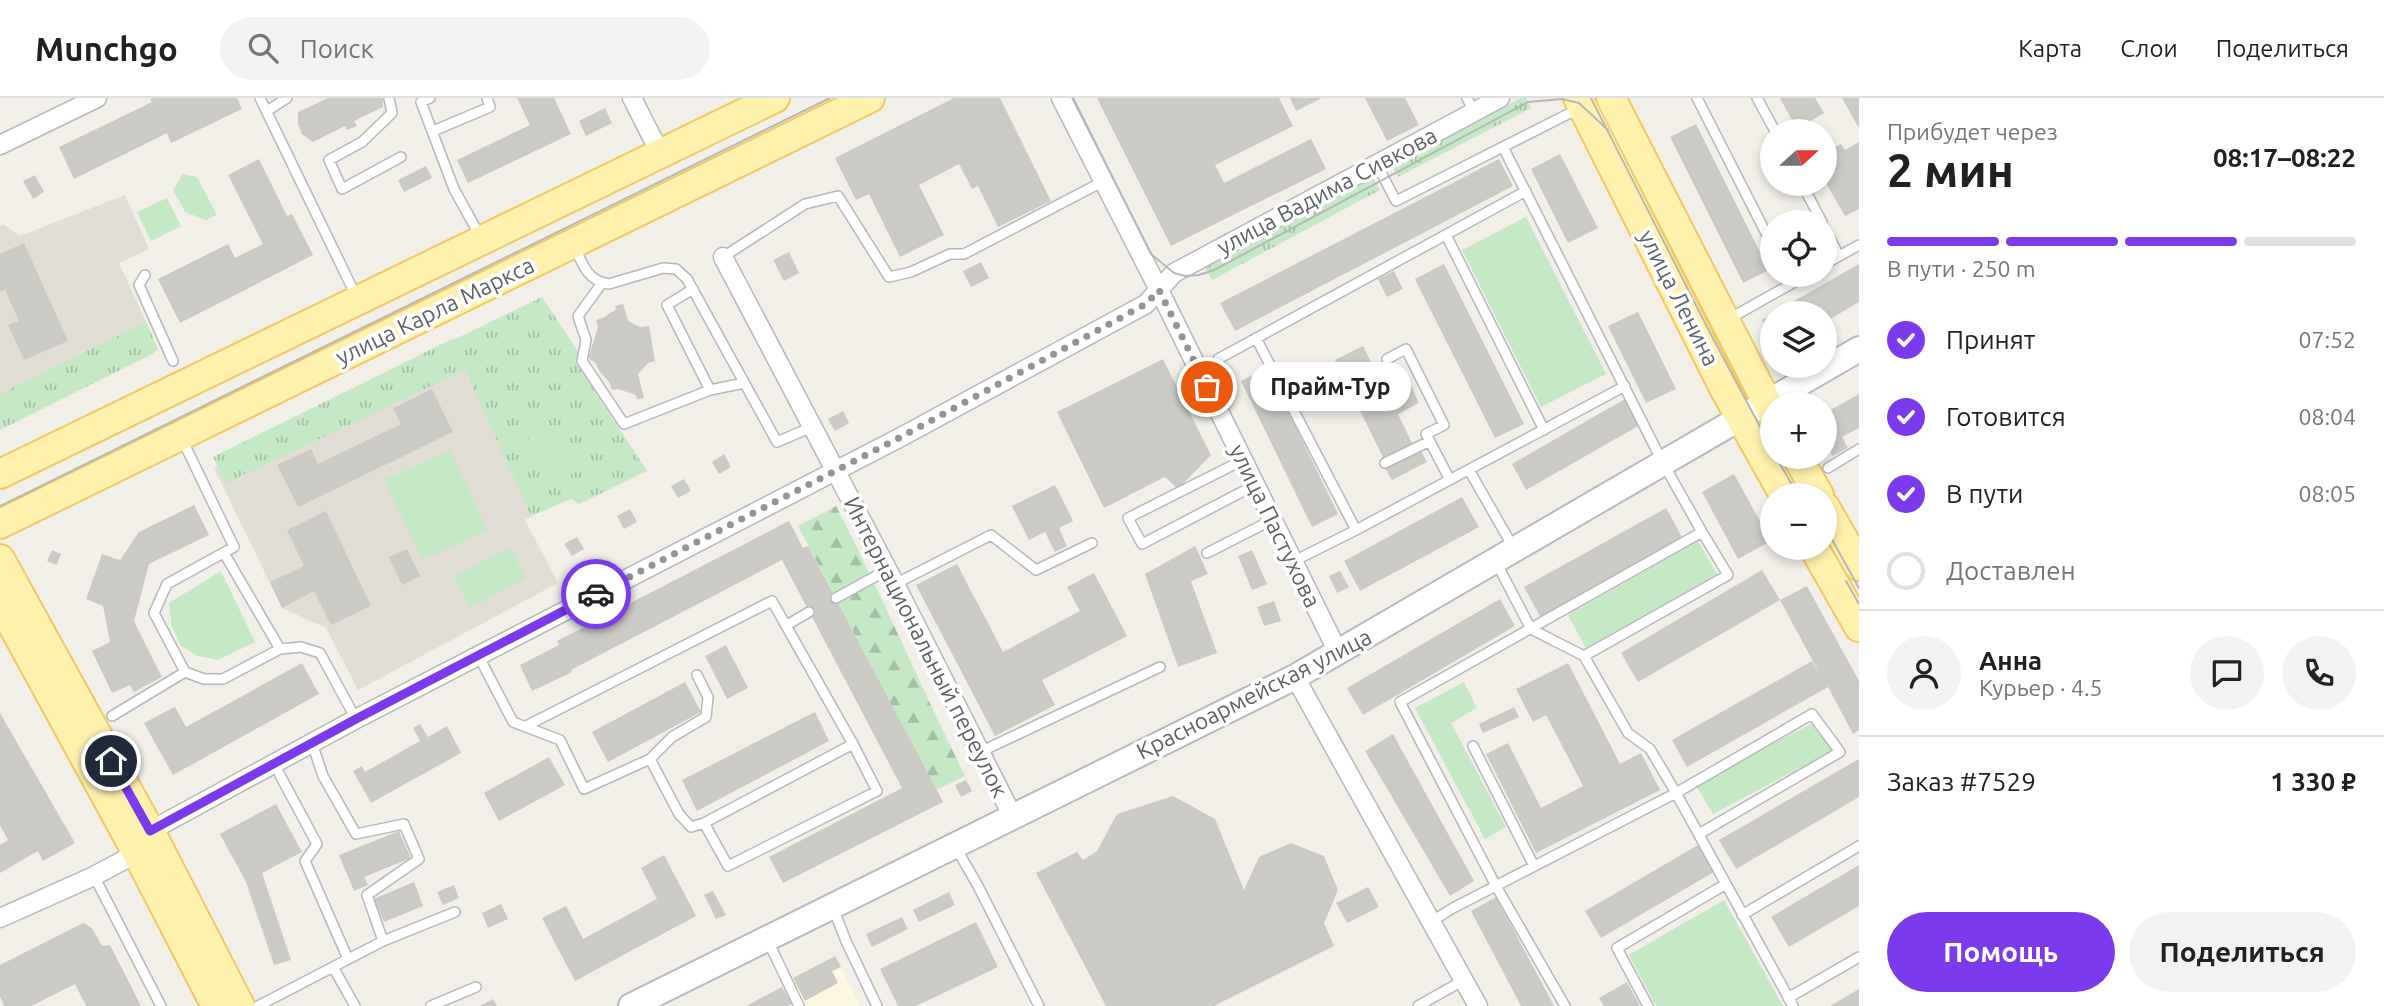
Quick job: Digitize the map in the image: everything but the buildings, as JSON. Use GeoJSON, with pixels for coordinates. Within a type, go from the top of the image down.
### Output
{"type":"FeatureCollection","features":[{"type":"Feature","properties":{"kind":"main road","name":"улица Карла Маркса"},"geometry":{"type":"LineString","coordinates":[[0,474],[775,98]]}},
{"type":"Feature","properties":{"kind":"main road","name":"улица Карла Маркса"},"geometry":{"type":"LineString","coordinates":[[0,524],[870,98]]}},
{"type":"Feature","properties":{"kind":"main road","name":"улица Ленина"},"geometry":{"type":"LineString","coordinates":[[1611,98],[1762,392]]}},
{"type":"Feature","properties":{"kind":"main road","name":"улица Ленина"},"geometry":{"type":"LineString","coordinates":[[1581,102],[1741,419],[1777,483]]}},
{"type":"Feature","properties":{"kind":"main road"},"geometry":{"type":"LineString","coordinates":[[1837,528],[1859,566]]}},
{"type":"Feature","properties":{"kind":"main road"},"geometry":{"type":"LineString","coordinates":[[0,559],[143,842],[216,1006]]}},
{"type":"Feature","properties":{"kind":"main road"},"geometry":{"type":"LineString","coordinates":[[1821,560],[1859,626]]}},
{"type":"Feature","properties":{"kind":"main road"},"geometry":{"type":"LineString","coordinates":[[0,602],[240,1006]]}},
{"type":"Feature","properties":{"kind":"street"},"geometry":{"type":"LineString","coordinates":[[0,145],[97,98]]}},
{"type":"Feature","properties":{"kind":"street"},"geometry":{"type":"LineString","coordinates":[[632,98],[660,153]]}},
{"type":"Feature","properties":{"kind":"street","name":"улица Пастухова"},"geometry":{"type":"LineString","coordinates":[[1061,98],[1338,652]]}},
{"type":"Feature","properties":{"kind":"street","name":"улица Вадима Сивкова"},"geometry":{"type":"LineString","coordinates":[[356,719],[901,437],[1146,304],[1174,273],[1376,163],[1470,105],[1500,98]]}},
{"type":"Feature","properties":{"kind":"street","name":"Интернациональный переулок"},"geometry":{"type":"LineString","coordinates":[[723,257],[1012,815]]}},
{"type":"Feature","properties":{"kind":"street","name":"Красноармейская улица"},"geometry":{"type":"LineString","coordinates":[[1794,392],[1859,349]]}},
{"type":"Feature","properties":{"kind":"street","name":"Красноармейская улица"},"geometry":{"type":"LineString","coordinates":[[631,1006],[1295,677],[1663,463],[1741,419],[1760,412]]}},
{"type":"Feature","properties":{"kind":"street"},"geometry":{"type":"LineString","coordinates":[[1295,677],[1478,1006]]}},
{"type":"Feature","properties":{"kind":"street"},"geometry":{"type":"LineString","coordinates":[[0,918],[94,876],[143,842],[356,719]]}},
{"type":"Feature","properties":{"kind":"lane"},"geometry":{"type":"LineString","coordinates":[[260,98],[358,300]]}},
{"type":"Feature","properties":{"kind":"lane"},"geometry":{"type":"LineString","coordinates":[[267,111],[288,98]]}},
{"type":"Feature","properties":{"kind":"lane"},"geometry":{"type":"LineString","coordinates":[[389,98],[392,113],[362,142],[329,160],[342,189],[401,157]]}},
{"type":"Feature","properties":{"kind":"lane"},"geometry":{"type":"LineString","coordinates":[[430,98],[421,102],[454,189],[482,240]]}},
{"type":"Feature","properties":{"kind":"lane"},"geometry":{"type":"LineString","coordinates":[[433,131],[490,107],[487,98]]}},
{"type":"Feature","properties":{"kind":"lane"},"geometry":{"type":"LineString","coordinates":[[1697,98],[1760,222]]}},
{"type":"Feature","properties":{"kind":"lane"},"geometry":{"type":"LineString","coordinates":[[1758,98],[1769,119]]}},
{"type":"Feature","properties":{"kind":"lane"},"geometry":{"type":"LineString","coordinates":[[1376,163],[1396,201],[1503,147],[1581,102]]}},
{"type":"Feature","properties":{"kind":"lane"},"geometry":{"type":"LineString","coordinates":[[1503,147],[1663,463],[1728,575],[1584,656]]}},
{"type":"Feature","properties":{"kind":"lane"},"geometry":{"type":"LineString","coordinates":[[723,257],[805,204],[838,196],[889,277],[911,272],[950,254],[964,254],[1104,181]]}},
{"type":"Feature","properties":{"kind":"lane"},"geometry":{"type":"LineString","coordinates":[[1218,359],[1526,191]]}},
{"type":"Feature","properties":{"kind":"lane"},"geometry":{"type":"LineString","coordinates":[[1446,235],[1544,429]]}},
{"type":"Feature","properties":{"kind":"lane"},"geometry":{"type":"LineString","coordinates":[[573,244],[586,273],[602,283],[609,284],[663,268],[676,269],[688,279],[776,442],[813,427]]}},
{"type":"Feature","properties":{"kind":"lane"},"geometry":{"type":"LineString","coordinates":[[1837,252],[1839,256],[1859,245]]}},
{"type":"Feature","properties":{"kind":"lane"},"geometry":{"type":"LineString","coordinates":[[145,275],[139,285],[173,361]]}},
{"type":"Feature","properties":{"kind":"lane"},"geometry":{"type":"LineString","coordinates":[[602,283],[578,316],[586,340],[582,361],[624,424],[710,390],[744,383]]}},
{"type":"Feature","properties":{"kind":"lane"},"geometry":{"type":"LineString","coordinates":[[1725,320],[1777,287]]}},
{"type":"Feature","properties":{"kind":"lane"},"geometry":{"type":"LineString","coordinates":[[693,289],[667,305],[710,390]]}},
{"type":"Feature","properties":{"kind":"lane"},"geometry":{"type":"LineString","coordinates":[[1256,338],[1356,530]]}},
{"type":"Feature","properties":{"kind":"lane"},"geometry":{"type":"LineString","coordinates":[[1387,359],[1406,349],[1444,425],[1426,434],[1450,480]]}},
{"type":"Feature","properties":{"kind":"lane"},"geometry":{"type":"LineString","coordinates":[[1292,562],[1625,386]]}},
{"type":"Feature","properties":{"kind":"lane"},"geometry":{"type":"LineString","coordinates":[[181,436],[234,547],[167,584],[154,613],[185,672],[204,679],[223,680],[280,649],[301,648],[320,653],[356,719]]}},
{"type":"Feature","properties":{"kind":"lane"},"geometry":{"type":"LineString","coordinates":[[1385,463],[1430,441]]}},
{"type":"Feature","properties":{"kind":"lane"},"geometry":{"type":"LineString","coordinates":[[1837,462],[1859,449]]}},
{"type":"Feature","properties":{"kind":"lane"},"geometry":{"type":"LineString","coordinates":[[1242,460],[1128,518],[1142,544],[1255,485]]}},
{"type":"Feature","properties":{"kind":"lane"},"geometry":{"type":"LineString","coordinates":[[1469,470],[1531,629],[1584,656],[1628,733],[1650,749],[1791,1002],[1859,957]]}},
{"type":"Feature","properties":{"kind":"lane"},"geometry":{"type":"LineString","coordinates":[[1206,554],[1272,520]]}},
{"type":"Feature","properties":{"kind":"lane"},"geometry":{"type":"LineString","coordinates":[[1565,1006],[1496,886],[1400,702],[1702,532]]}},
{"type":"Feature","properties":{"kind":"lane"},"geometry":{"type":"LineString","coordinates":[[836,598],[991,535],[1036,570],[1092,543]]}},
{"type":"Feature","properties":{"kind":"lane"},"geometry":{"type":"LineString","coordinates":[[223,552],[280,649]]}},
{"type":"Feature","properties":{"kind":"lane"},"geometry":{"type":"LineString","coordinates":[[526,726],[772,601],[877,791],[728,866],[704,823]]}},
{"type":"Feature","properties":{"kind":"lane"},"geometry":{"type":"LineString","coordinates":[[787,625],[809,612]]}},
{"type":"Feature","properties":{"kind":"lane"},"geometry":{"type":"LineString","coordinates":[[478,655],[513,722],[560,740],[584,789],[650,759],[672,737],[706,717],[708,697],[697,675]]}},
{"type":"Feature","properties":{"kind":"lane"},"geometry":{"type":"LineString","coordinates":[[980,752],[1160,667]]}},
{"type":"Feature","properties":{"kind":"lane"},"geometry":{"type":"LineString","coordinates":[[112,716],[185,672]]}},
{"type":"Feature","properties":{"kind":"lane"},"geometry":{"type":"LineString","coordinates":[[1432,921],[1676,793],[1812,714],[1840,752],[1699,834]]}},
{"type":"Feature","properties":{"kind":"lane"},"geometry":{"type":"LineString","coordinates":[[312,743],[323,776],[356,834],[404,824],[419,859],[367,895],[383,941]]}},
{"type":"Feature","properties":{"kind":"lane"},"geometry":{"type":"LineString","coordinates":[[650,759],[680,814],[691,827],[704,823],[853,744]]}},
{"type":"Feature","properties":{"kind":"lane"},"geometry":{"type":"LineString","coordinates":[[1473,746],[1534,866]]}},
{"type":"Feature","properties":{"kind":"lane"},"geometry":{"type":"LineString","coordinates":[[274,764],[317,844],[305,861],[348,959]]}},
{"type":"Feature","properties":{"kind":"lane"},"geometry":{"type":"LineString","coordinates":[[955,846],[1039,1006]]}},
{"type":"Feature","properties":{"kind":"lane"},"geometry":{"type":"LineString","coordinates":[[1742,915],[1859,846]]}},
{"type":"Feature","properties":{"kind":"lane"},"geometry":{"type":"LineString","coordinates":[[94,876],[161,1006]]}},
{"type":"Feature","properties":{"kind":"lane"},"geometry":{"type":"LineString","coordinates":[[1648,1006],[1617,948],[1726,884]]}},
{"type":"Feature","properties":{"kind":"lane"},"geometry":{"type":"LineString","coordinates":[[832,906],[877,1006]]}},
{"type":"Feature","properties":{"kind":"lane"},"geometry":{"type":"LineString","coordinates":[[258,1006],[383,941],[455,912]]}},
{"type":"Feature","properties":{"kind":"lane"},"geometry":{"type":"LineString","coordinates":[[768,940],[799,1006]]}},
{"type":"Feature","properties":{"kind":"lane"},"geometry":{"type":"LineString","coordinates":[[333,967],[355,1006]]}},
{"type":"Feature","properties":{"kind":"lane"},"geometry":{"type":"LineString","coordinates":[[1418,1006],[1464,981]]}},
{"type":"Feature","properties":{"kind":"lane"},"geometry":{"type":"LineString","coordinates":[[431,1006],[476,987]]}},
{"type":"Feature","properties":{"kind":"shaded area"},"geometry":{"type":"Polygon","coordinates":[[[125,195],[149,249],[119,263],[146,322],[0,394],[0,226],[4,225],[20,236],[125,195]]]}},
{"type":"Feature","properties":{"kind":"shaded area"},"geometry":{"type":"Polygon","coordinates":[[[457,351],[531,516],[525,520],[558,583],[358,690],[326,628],[282,608],[214,468],[457,351]]]}},
{"type":"Feature","properties":{"kind":"shaded area"},"geometry":{"type":"Polygon","coordinates":[[[835,956],[860,1006],[746,1006],[782,987],[793,978],[835,956]]]}},
{"type":"Feature","properties":{"kind":"green space"},"geometry":{"type":"Polygon","coordinates":[[[1521,98],[1526,98],[1531,108],[1398,177],[1392,165],[1521,98]]]}},
{"type":"Feature","properties":{"kind":"green space"},"geometry":{"type":"Polygon","coordinates":[[[183,174],[197,177],[217,215],[206,220],[185,212],[173,190],[183,174]]]}},
{"type":"Feature","properties":{"kind":"green space"},"geometry":{"type":"Polygon","coordinates":[[[1373,178],[1380,190],[1212,280],[1205,267],[1373,178]]]}},
{"type":"Feature","properties":{"kind":"green space"},"geometry":{"type":"Polygon","coordinates":[[[167,198],[181,226],[151,241],[137,212],[167,198]]]}},
{"type":"Feature","properties":{"kind":"green space"},"geometry":{"type":"Polygon","coordinates":[[[1526,217],[1606,374],[1541,407],[1462,250],[1526,217]]]}},
{"type":"Feature","properties":{"kind":"green space"},"geometry":{"type":"Polygon","coordinates":[[[542,297],[579,353],[575,361],[647,471],[579,504],[571,499],[531,516],[465,370],[226,483],[213,457],[542,297]]]}},
{"type":"Feature","properties":{"kind":"green space"},"geometry":{"type":"Polygon","coordinates":[[[146,322],[158,349],[152,354],[0,430],[0,394],[146,322]]]}},
{"type":"Feature","properties":{"kind":"green space"},"geometry":{"type":"Polygon","coordinates":[[[539,423],[546,425],[561,449],[576,445],[587,456],[584,466],[561,481],[544,472],[531,455],[528,443],[530,434],[539,423]]]}},
{"type":"Feature","properties":{"kind":"green space"},"geometry":{"type":"Polygon","coordinates":[[[450,450],[487,530],[422,560],[385,480],[450,450]]]}},
{"type":"Feature","properties":{"kind":"green space"},"geometry":{"type":"Polygon","coordinates":[[[836,506],[965,776],[936,790],[798,526],[836,506]]]}},
{"type":"Feature","properties":{"kind":"green space"},"geometry":{"type":"Polygon","coordinates":[[[1698,541],[1717,574],[1586,648],[1568,615],[1698,541]]]}},
{"type":"Feature","properties":{"kind":"green space"},"geometry":{"type":"Polygon","coordinates":[[[510,548],[526,578],[470,608],[454,577],[510,548]]]}},
{"type":"Feature","properties":{"kind":"green space"},"geometry":{"type":"Polygon","coordinates":[[[221,571],[255,642],[218,660],[198,656],[181,646],[172,627],[169,603],[221,571]]]}},
{"type":"Feature","properties":{"kind":"green space"},"geometry":{"type":"Polygon","coordinates":[[[1464,682],[1477,708],[1451,723],[1506,827],[1485,839],[1415,708],[1464,682]]]}},
{"type":"Feature","properties":{"kind":"green space"},"geometry":{"type":"Polygon","coordinates":[[[1813,723],[1832,751],[1713,814],[1695,784],[1813,723]]]}},
{"type":"Feature","properties":{"kind":"green space"},"geometry":{"type":"Polygon","coordinates":[[[1724,900],[1783,1006],[1656,1006],[1629,955],[1724,900]]]}},
{"type":"Feature","properties":{"kind":"tram line"},"geometry":{"type":"LineString","coordinates":[[0,506],[830,98]]}},
{"type":"Feature","properties":{"kind":"tram line"},"geometry":{"type":"LineString","coordinates":[[1073,98],[1151,254],[1174,273],[1185,276],[1214,270],[1528,102],[1562,99],[1579,103],[1608,130]]}},
{"type":"Feature","properties":{"kind":"tram line"},"geometry":{"type":"LineString","coordinates":[[1591,98],[1760,427]]}},
{"type":"Feature","properties":{"kind":"tram line"},"geometry":{"type":"LineString","coordinates":[[1783,469],[1791,483]]}},
{"type":"Feature","properties":{"kind":"tram line"},"geometry":{"type":"LineString","coordinates":[[1837,549],[1859,588]]}},
{"type":"Feature","properties":{"kind":"tram line"},"geometry":{"type":"LineString","coordinates":[[1846,581],[1859,604]]}},
{"type":"Feature","properties":{"kind":"way so far"},"geometry":{"type":"LineString","coordinates":[[596,594],[901,437],[1146,304],[1159,290],[1207,387]]}},
{"type":"Feature","properties":{"kind":"place","name":"Прайм-Тур"},"geometry":{"type":"Point","coordinates":[1207,387]}},
{"type":"Feature","properties":{"kind":"route"},"geometry":{"type":"LineString","coordinates":[[111,761],[150,831],[356,719],[596,594]]}}]}
